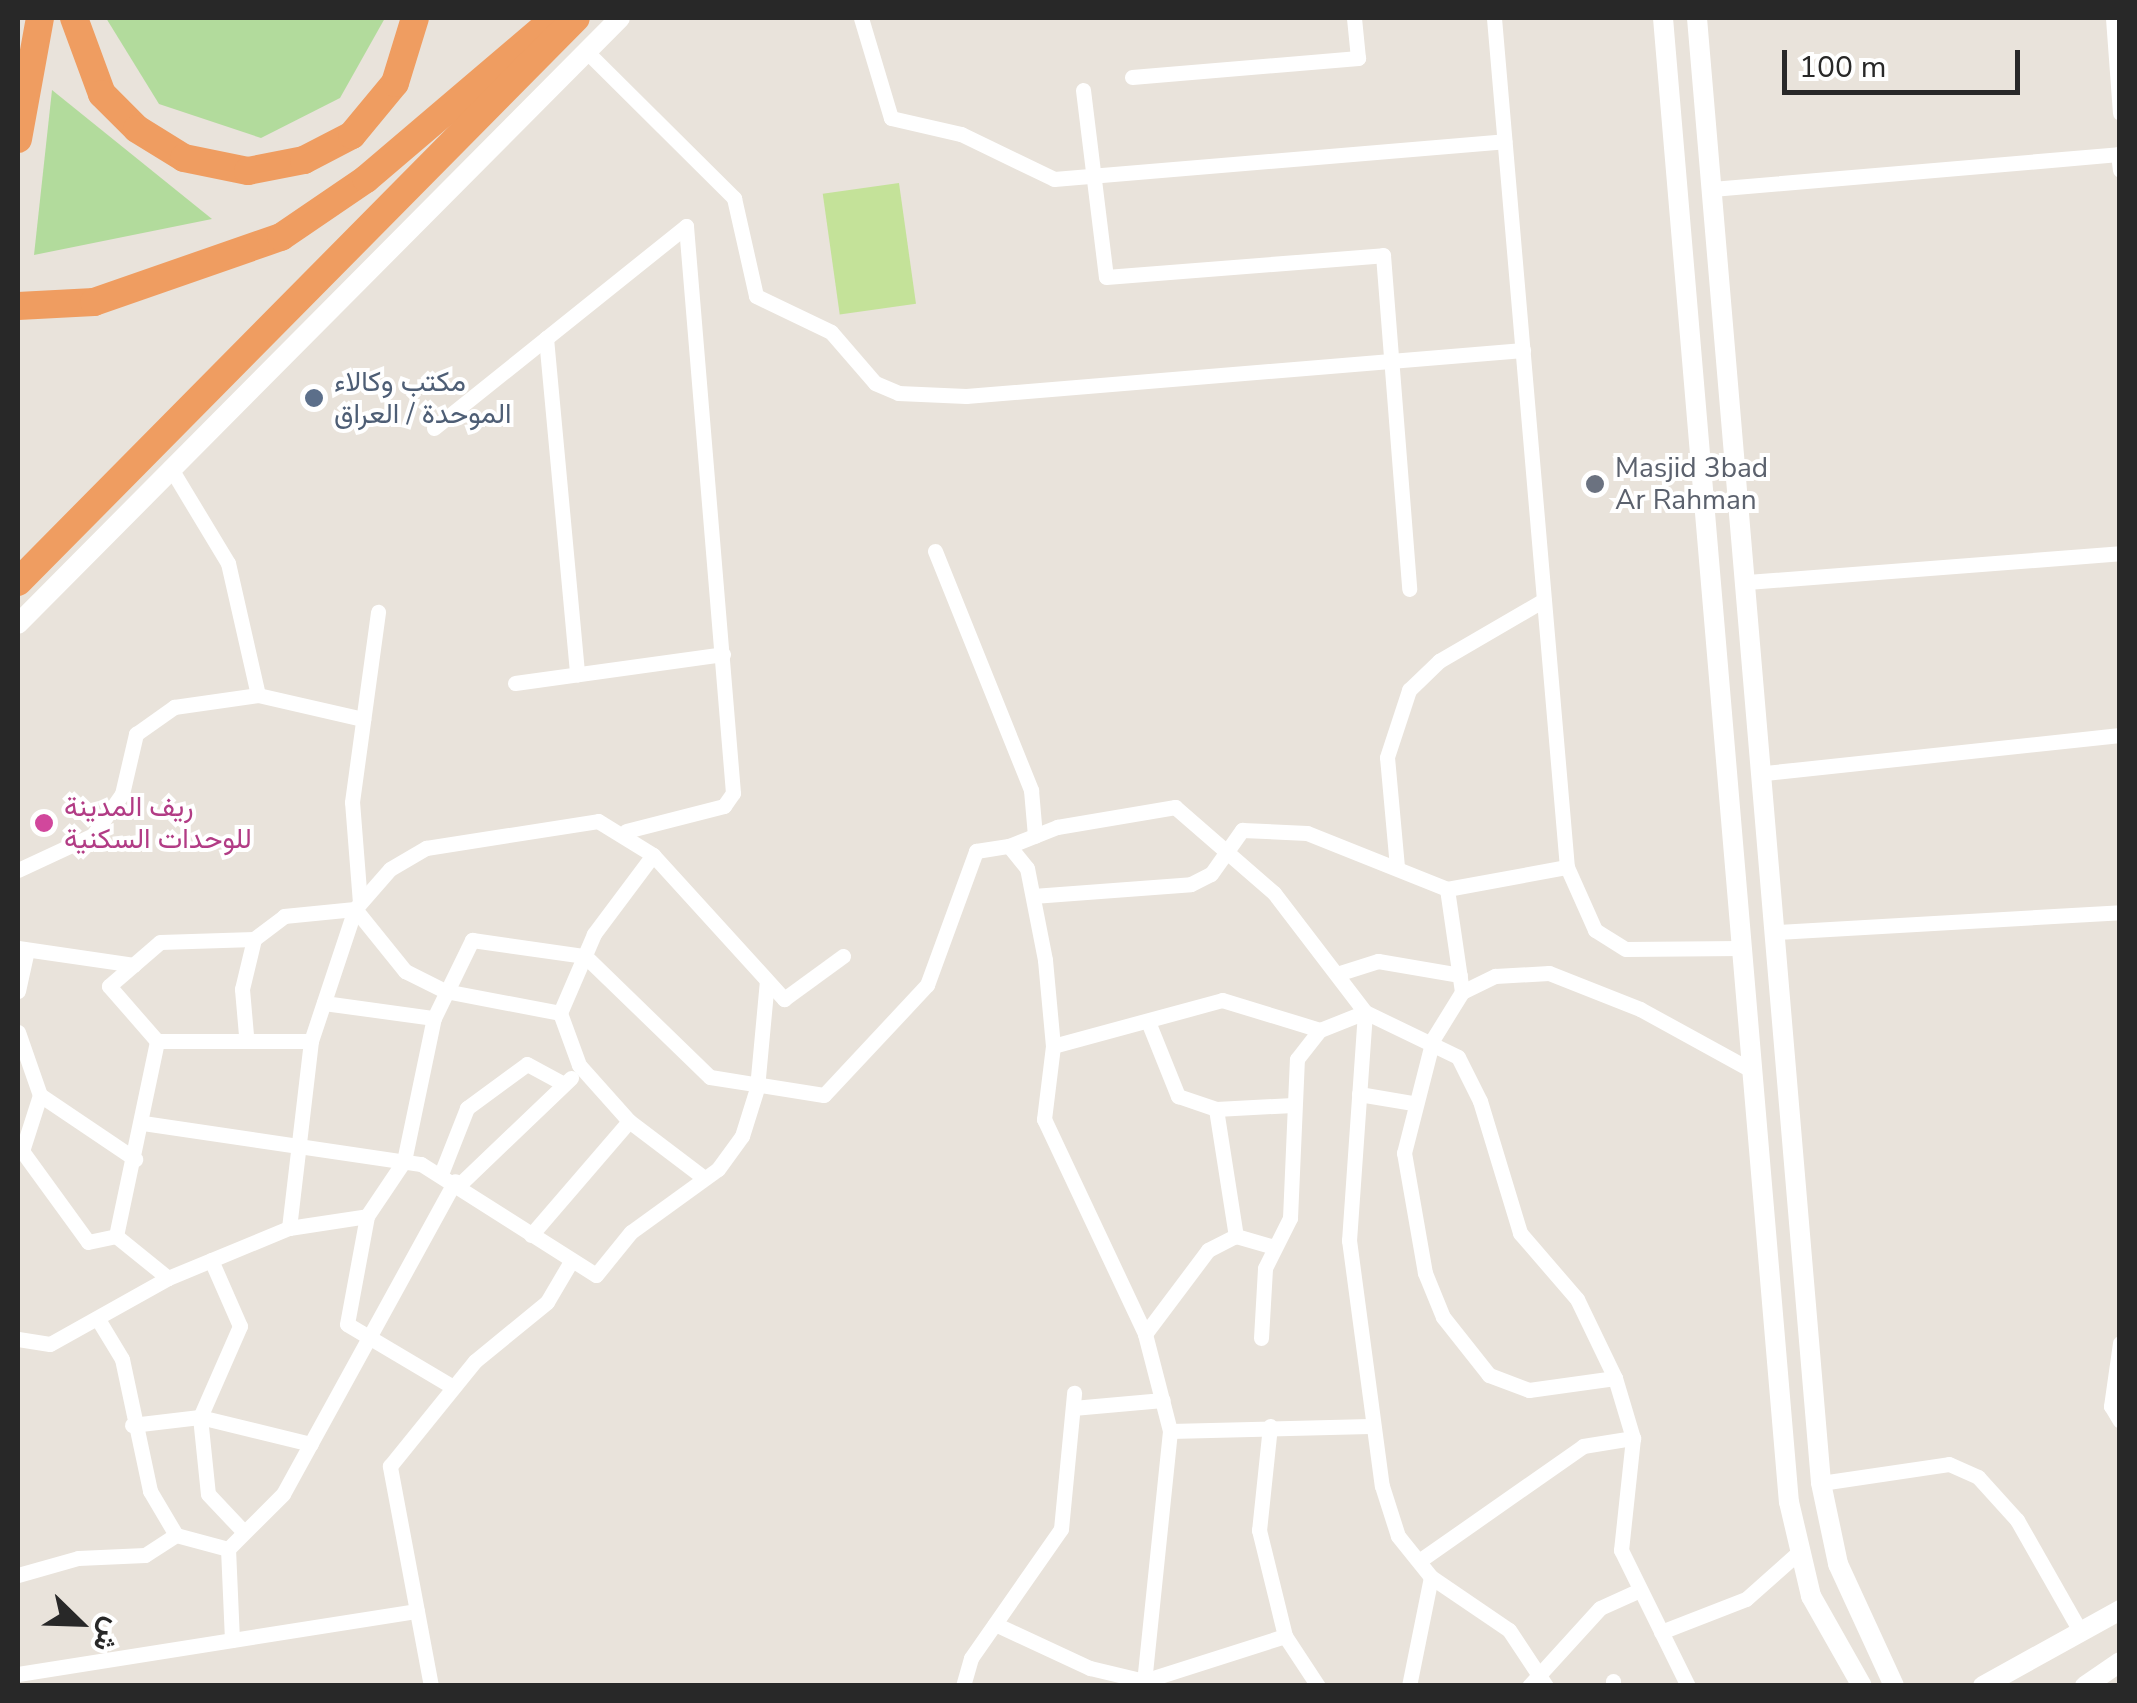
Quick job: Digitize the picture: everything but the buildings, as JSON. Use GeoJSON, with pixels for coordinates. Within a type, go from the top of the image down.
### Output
{"type":"FeatureCollection","features":[{"type":"Feature","properties":{"kind":"highway"},"geometry":{"type":"LineString","coordinates":[[18,138],[40,18]]}},
{"type":"Feature","properties":{"kind":"highway"},"geometry":{"type":"LineString","coordinates":[[74,18],[102,94],[137,129],[184,158],[248,171],[304,160],[352,135],[395,83],[415,18]]}},
{"type":"Feature","properties":{"kind":"highway"},"geometry":{"type":"LineString","coordinates":[[18,306],[94,302],[281,237],[366,179],[556,18]]}},
{"type":"Feature","properties":{"kind":"highway"},"geometry":{"type":"LineString","coordinates":[[18,582],[576,18]]}},
{"type":"Feature","properties":{"kind":"main road"},"geometry":{"type":"LineString","coordinates":[[18,624],[620,18]]}},
{"type":"Feature","properties":{"kind":"main road"},"geometry":{"type":"LineString","coordinates":[[1663,18],[1740,948],[1800,1551],[1810,1596],[1862,1686]]}},
{"type":"Feature","properties":{"kind":"main road"},"geometry":{"type":"LineString","coordinates":[[1671,18],[1684,31],[1696,18]]}},
{"type":"Feature","properties":{"kind":"main road"},"geometry":{"type":"LineString","coordinates":[[1696,18],[1748,582],[1821,1483],[1838,1564],[1894,1686]]}},
{"type":"Feature","properties":{"kind":"main road"},"geometry":{"type":"LineString","coordinates":[[1669,85],[1676,58],[1685,57],[1708,134]]}},
{"type":"Feature","properties":{"kind":"main road"},"geometry":{"type":"LineString","coordinates":[[1688,308],[1711,400],[1729,376]]}},
{"type":"Feature","properties":{"kind":"main road"},"geometry":{"type":"LineString","coordinates":[[1711,583],[1748,582]]}},
{"type":"Feature","properties":{"kind":"main road"},"geometry":{"type":"LineString","coordinates":[[1983,1686],[2120,1610]]}},
{"type":"Feature","properties":{"kind":"main road"},"geometry":{"type":"LineString","coordinates":[[2084,1686],[2120,1662]]}},
{"type":"Feature","properties":{"kind":"street"},"geometry":{"type":"LineString","coordinates":[[861,18],[891,118],[961,134],[1054,179],[1095,181],[1504,141]]}},
{"type":"Feature","properties":{"kind":"street"},"geometry":{"type":"LineString","coordinates":[[1132,77],[1358,58],[1354,18]]}},
{"type":"Feature","properties":{"kind":"street"},"geometry":{"type":"LineString","coordinates":[[1494,18],[1567,866],[1595,930],[1626,949],[1740,948]]}},
{"type":"Feature","properties":{"kind":"street"},"geometry":{"type":"LineString","coordinates":[[2113,18],[2120,113]]}},
{"type":"Feature","properties":{"kind":"street"},"geometry":{"type":"LineString","coordinates":[[586,51],[734,198],[756,296],[831,332],[875,383],[898,393],[966,396],[1522,350]]}},
{"type":"Feature","properties":{"kind":"street"},"geometry":{"type":"LineString","coordinates":[[1083,90],[1106,277],[1383,255],[1409,589]]}},
{"type":"Feature","properties":{"kind":"street"},"geometry":{"type":"LineString","coordinates":[[1712,189],[2118,154],[2120,170]]}},
{"type":"Feature","properties":{"kind":"street"},"geometry":{"type":"LineString","coordinates":[[434,428],[686,226],[733,793],[724,806],[626,832]]}},
{"type":"Feature","properties":{"kind":"street"},"geometry":{"type":"LineString","coordinates":[[546,338],[577,675]]}},
{"type":"Feature","properties":{"kind":"street"},"geometry":{"type":"LineString","coordinates":[[170,467],[228,563],[258,694]]}},
{"type":"Feature","properties":{"kind":"street"},"geometry":{"type":"LineString","coordinates":[[935,551],[1031,790],[1035,836]]}},
{"type":"Feature","properties":{"kind":"street"},"geometry":{"type":"LineString","coordinates":[[1748,582],[2120,554]]}},
{"type":"Feature","properties":{"kind":"street"},"geometry":{"type":"LineString","coordinates":[[1396,866],[1387,758],[1409,690],[1439,661],[1544,600]]}},
{"type":"Feature","properties":{"kind":"street"},"geometry":{"type":"LineString","coordinates":[[378,612],[350,844],[357,906],[405,970],[445,991],[560,1013]]}},
{"type":"Feature","properties":{"kind":"street"},"geometry":{"type":"LineString","coordinates":[[515,684],[723,654]]}},
{"type":"Feature","properties":{"kind":"street"},"geometry":{"type":"LineString","coordinates":[[18,870],[93,835],[122,794],[136,734],[151,719],[258,694],[364,719]]}},
{"type":"Feature","properties":{"kind":"street"},"geometry":{"type":"LineString","coordinates":[[1764,772],[2120,735]]}},
{"type":"Feature","properties":{"kind":"street"},"geometry":{"type":"LineString","coordinates":[[454,1387],[370,1344],[347,1324],[367,1216],[404,1161],[434,1018],[472,940],[585,956],[710,1077],[757,1088],[824,1095],[927,985],[976,851],[1175,807],[1274,893],[1366,1012],[1434,1039],[1458,1057],[1480,1100],[1520,1233],[1576,1299],[1615,1378],[1633,1438],[1620,1550],[1688,1686]]}},
{"type":"Feature","properties":{"kind":"street"},"geometry":{"type":"LineString","coordinates":[[289,1228],[311,1041],[357,906],[390,868],[426,848],[598,820],[626,832],[653,855],[784,999],[843,956]]}},
{"type":"Feature","properties":{"kind":"street"},"geometry":{"type":"LineString","coordinates":[[1032,896],[1190,884],[1227,854],[1242,830],[1266,826],[1396,866],[1447,889],[1567,866]]}},
{"type":"Feature","properties":{"kind":"street"},"geometry":{"type":"LineString","coordinates":[[1010,846],[1027,868],[1053,1046],[1044,1119],[1145,1334],[1170,1432],[1144,1681]]}},
{"type":"Feature","properties":{"kind":"street"},"geometry":{"type":"LineString","coordinates":[[653,855],[585,956],[560,1013],[581,1068],[629,1121],[704,1178]]}},
{"type":"Feature","properties":{"kind":"street"},"geometry":{"type":"LineString","coordinates":[[1447,889],[1462,992]]}},
{"type":"Feature","properties":{"kind":"street"},"geometry":{"type":"LineString","coordinates":[[157,1040],[109,986],[160,942],[254,939],[284,916],[357,906]]}},
{"type":"Feature","properties":{"kind":"street"},"geometry":{"type":"LineString","coordinates":[[1776,932],[2120,912]]}},
{"type":"Feature","properties":{"kind":"street"},"geometry":{"type":"LineString","coordinates":[[246,1035],[242,989],[254,939]]}},
{"type":"Feature","properties":{"kind":"street"},"geometry":{"type":"LineString","coordinates":[[18,991],[22,949],[134,966]]}},
{"type":"Feature","properties":{"kind":"street"},"geometry":{"type":"LineString","coordinates":[[1337,974],[1378,961],[1460,975]]}},
{"type":"Feature","properties":{"kind":"street"},"geometry":{"type":"LineString","coordinates":[[1615,1378],[1529,1390],[1471,1357],[1425,1273],[1404,1153],[1414,1103],[1434,1039],[1462,992],[1495,976],[1580,980],[1751,1070]]}},
{"type":"Feature","properties":{"kind":"street"},"geometry":{"type":"LineString","coordinates":[[143,1123],[299,1142],[404,1161],[452,1180],[596,1276],[631,1232],[704,1178],[742,1136],[757,1088],[767,981]]}},
{"type":"Feature","properties":{"kind":"street"},"geometry":{"type":"LineString","coordinates":[[1053,1046],[1150,1024],[1222,1000],[1320,1030]]}},
{"type":"Feature","properties":{"kind":"street"},"geometry":{"type":"LineString","coordinates":[[324,1002],[434,1018]]}},
{"type":"Feature","properties":{"kind":"street"},"geometry":{"type":"LineString","coordinates":[[1262,1338],[1272,1246],[1290,1218],[1298,1059],[1320,1030],[1366,1012]]}},
{"type":"Feature","properties":{"kind":"street"},"geometry":{"type":"LineString","coordinates":[[1366,1012],[1349,1240],[1370,1426],[1398,1536],[1431,1577],[1509,1630],[1538,1682],[1600,1608],[1640,1590]]}},
{"type":"Feature","properties":{"kind":"street"},"geometry":{"type":"LineString","coordinates":[[1150,1024],[1178,1096],[1216,1109],[1294,1105]]}},
{"type":"Feature","properties":{"kind":"street"},"geometry":{"type":"LineString","coordinates":[[18,1032],[40,1095],[135,1159]]}},
{"type":"Feature","properties":{"kind":"street"},"geometry":{"type":"LineString","coordinates":[[157,1040],[246,1035],[311,1041]]}},
{"type":"Feature","properties":{"kind":"street"},"geometry":{"type":"LineString","coordinates":[[116,1236],[143,1123],[157,1040]]}},
{"type":"Feature","properties":{"kind":"street"},"geometry":{"type":"LineString","coordinates":[[232,1640],[228,1550],[240,1528],[269,1516],[370,1344],[452,1180],[467,1108],[527,1064],[564,1084]]}},
{"type":"Feature","properties":{"kind":"street"},"geometry":{"type":"LineString","coordinates":[[452,1180],[581,1068]]}},
{"type":"Feature","properties":{"kind":"street"},"geometry":{"type":"LineString","coordinates":[[1359,1094],[1414,1103]]}},
{"type":"Feature","properties":{"kind":"street"},"geometry":{"type":"LineString","coordinates":[[40,1095],[22,1151],[88,1242],[116,1236]]}},
{"type":"Feature","properties":{"kind":"street"},"geometry":{"type":"LineString","coordinates":[[1216,1109],[1236,1236]]}},
{"type":"Feature","properties":{"kind":"street"},"geometry":{"type":"LineString","coordinates":[[531,1236],[629,1121]]}},
{"type":"Feature","properties":{"kind":"street"},"geometry":{"type":"LineString","coordinates":[[18,1339],[50,1344],[99,1321],[168,1278],[289,1228],[367,1216]]}},
{"type":"Feature","properties":{"kind":"street"},"geometry":{"type":"LineString","coordinates":[[116,1236],[168,1278]]}},
{"type":"Feature","properties":{"kind":"street"},"geometry":{"type":"LineString","coordinates":[[1145,1334],[1208,1250],[1236,1236],[1272,1246]]}},
{"type":"Feature","properties":{"kind":"street"},"geometry":{"type":"LineString","coordinates":[[212,1260],[240,1326],[200,1417],[208,1494],[240,1528]]}},
{"type":"Feature","properties":{"kind":"street"},"geometry":{"type":"LineString","coordinates":[[431,1686],[390,1466],[454,1387],[547,1302],[570,1262]]}},
{"type":"Feature","properties":{"kind":"street"},"geometry":{"type":"LineString","coordinates":[[99,1321],[122,1360],[132,1425],[150,1491],[176,1535],[228,1550]]}},
{"type":"Feature","properties":{"kind":"street"},"geometry":{"type":"LineString","coordinates":[[2120,1342],[2112,1391],[2120,1421]]}},
{"type":"Feature","properties":{"kind":"street"},"geometry":{"type":"LineString","coordinates":[[962,1686],[995,1624],[1061,1529],[1073,1400],[1163,1400]]}},
{"type":"Feature","properties":{"kind":"street"},"geometry":{"type":"LineString","coordinates":[[132,1425],[200,1417],[311,1444]]}},
{"type":"Feature","properties":{"kind":"street"},"geometry":{"type":"LineString","coordinates":[[1270,1426],[1259,1530],[1284,1636],[1318,1686]]}},
{"type":"Feature","properties":{"kind":"street"},"geometry":{"type":"LineString","coordinates":[[1170,1432],[1370,1426]]}},
{"type":"Feature","properties":{"kind":"street"},"geometry":{"type":"LineString","coordinates":[[1419,1561],[1583,1446],[1633,1438]]}},
{"type":"Feature","properties":{"kind":"street"},"geometry":{"type":"LineString","coordinates":[[1821,1483],[1950,1464],[1978,1477],[2017,1520],[2080,1631]]}},
{"type":"Feature","properties":{"kind":"street"},"geometry":{"type":"LineString","coordinates":[[18,1575],[78,1558],[144,1555],[176,1535]]}},
{"type":"Feature","properties":{"kind":"street"},"geometry":{"type":"LineString","coordinates":[[1661,1632],[1746,1599],[1800,1551]]}},
{"type":"Feature","properties":{"kind":"street"},"geometry":{"type":"LineString","coordinates":[[1409,1686],[1431,1577]]}},
{"type":"Feature","properties":{"kind":"street"},"geometry":{"type":"LineString","coordinates":[[18,1674],[417,1611]]}},
{"type":"Feature","properties":{"kind":"street"},"geometry":{"type":"LineString","coordinates":[[995,1624],[1090,1668],[1144,1681],[1199,1678],[1284,1636]]}},
{"type":"Feature","properties":{"kind":"green space"},"geometry":{"type":"Polygon","coordinates":[[[106,18],[385,18],[340,98],[261,138],[159,104],[106,18]]]}},
{"type":"Feature","properties":{"kind":"green space"},"geometry":{"type":"Polygon","coordinates":[[[52,90],[212,219],[34,255],[52,90]]]}},
{"type":"Feature","properties":{"kind":"green space"},"geometry":{"type":"Polygon","coordinates":[[[899,183],[916,304],[840,315],[823,194],[899,183]]]}},
{"type":"Feature","properties":{"kind":"place","name":"مكتب وكالاء الموحدة / العراق"},"geometry":{"type":"Point","coordinates":[314,398]}},
{"type":"Feature","properties":{"kind":"place","name":"Masjid 3bad Ar Rahman"},"geometry":{"type":"Point","coordinates":[1595,484]}},
{"type":"Feature","properties":{"kind":"place","name":"ريف المدينة للوحدات السكنية"},"geometry":{"type":"Point","coordinates":[44,823]}}]}
